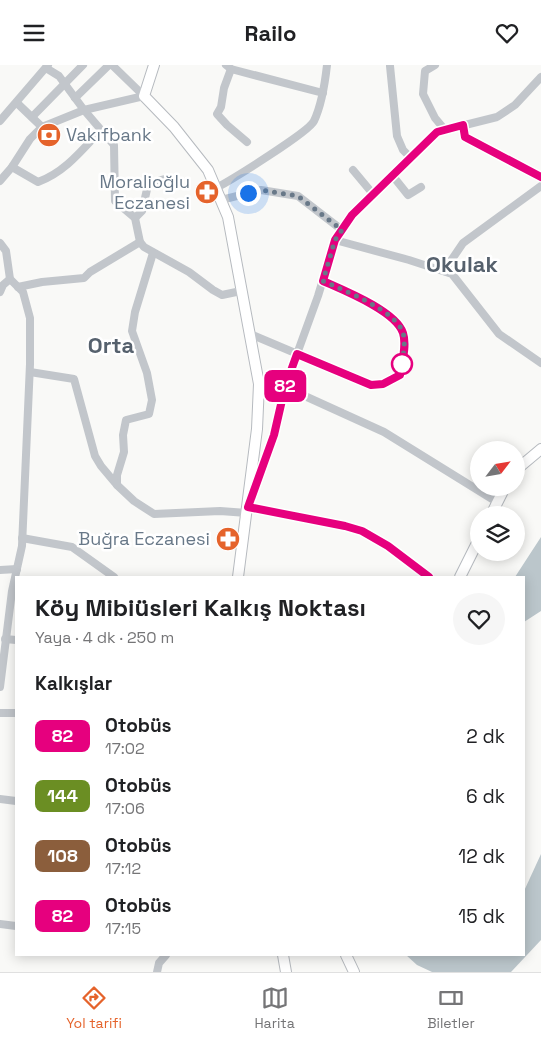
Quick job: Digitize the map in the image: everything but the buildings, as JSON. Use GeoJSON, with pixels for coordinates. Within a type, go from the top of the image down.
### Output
{"type":"FeatureCollection","features":[{"type":"Feature","properties":{"kind":"main road"},"geometry":{"type":"LineString","coordinates":[[154,65],[144,96],[174,127],[208,169],[228,217],[258,379],[257,429],[238,576]]}},
{"type":"Feature","properties":{"kind":"main road"},"geometry":{"type":"LineString","coordinates":[[525,462],[541,449]]}},
{"type":"Feature","properties":{"kind":"main road"},"geometry":{"type":"LineString","coordinates":[[495,506],[500,496]]}},
{"type":"Feature","properties":{"kind":"main road"},"geometry":{"type":"LineString","coordinates":[[460,576],[470,557]]}},
{"type":"Feature","properties":{"kind":"main road"},"geometry":{"type":"LineString","coordinates":[[283,956],[286,972]]}},
{"type":"Feature","properties":{"kind":"main road"},"geometry":{"type":"LineString","coordinates":[[346,956],[354,972]]}},
{"type":"Feature","properties":{"kind":"street"},"geometry":{"type":"LineString","coordinates":[[32,117],[83,65]]}},
{"type":"Feature","properties":{"kind":"street"},"geometry":{"type":"LineString","coordinates":[[75,98],[111,65],[144,96]]}},
{"type":"Feature","properties":{"kind":"street"},"geometry":{"type":"LineString","coordinates":[[216,188],[237,176],[313,123],[323,93],[327,65]]}},
{"type":"Feature","properties":{"kind":"street"},"geometry":{"type":"LineString","coordinates":[[434,65],[425,71],[423,94],[435,118],[445,130]]}},
{"type":"Feature","properties":{"kind":"street"},"geometry":{"type":"LineString","coordinates":[[390,66],[397,136],[410,157]]}},
{"type":"Feature","properties":{"kind":"street"},"geometry":{"type":"LineString","coordinates":[[0,121],[47,67],[59,77],[114,145],[115,201],[135,218],[140,242],[144,247],[189,271],[222,295],[242,291]]}},
{"type":"Feature","properties":{"kind":"street"},"geometry":{"type":"LineString","coordinates":[[247,142],[217,114],[221,107],[229,67],[323,93]]}},
{"type":"Feature","properties":{"kind":"street"},"geometry":{"type":"LineString","coordinates":[[247,510],[274,435],[285,387],[323,281],[335,240],[352,215],[437,132],[497,117],[515,105],[541,77]]}},
{"type":"Feature","properties":{"kind":"street"},"geometry":{"type":"LineString","coordinates":[[0,181],[12,167],[30,139],[42,127],[84,110],[144,96]]}},
{"type":"Feature","properties":{"kind":"street"},"geometry":{"type":"LineString","coordinates":[[17,103],[42,127]]}},
{"type":"Feature","properties":{"kind":"street"},"geometry":{"type":"LineString","coordinates":[[463,125],[465,137],[541,177]]}},
{"type":"Feature","properties":{"kind":"street"},"geometry":{"type":"LineString","coordinates":[[12,167],[38,182],[52,177],[68,165],[101,130]]}},
{"type":"Feature","properties":{"kind":"street"},"geometry":{"type":"LineString","coordinates":[[353,170],[373,194]]}},
{"type":"Feature","properties":{"kind":"street"},"geometry":{"type":"LineString","coordinates":[[392,175],[408,195],[421,187]]}},
{"type":"Feature","properties":{"kind":"street"},"geometry":{"type":"LineString","coordinates":[[135,218],[142,211],[148,185],[168,178]]}},
{"type":"Feature","properties":{"kind":"street"},"geometry":{"type":"LineString","coordinates":[[444,271],[463,243],[541,186]]}},
{"type":"Feature","properties":{"kind":"street"},"geometry":{"type":"LineString","coordinates":[[221,200],[261,190],[298,196],[342,230]]}},
{"type":"Feature","properties":{"kind":"street"},"geometry":{"type":"LineString","coordinates":[[335,240],[452,274],[499,334],[541,363]]}},
{"type":"Feature","properties":{"kind":"street"},"geometry":{"type":"LineString","coordinates":[[18,287],[42,281],[84,278],[90,272],[140,242]]}},
{"type":"Feature","properties":{"kind":"street"},"geometry":{"type":"LineString","coordinates":[[0,243],[6,251],[10,279],[22,292],[30,318],[30,372],[22,547],[15,576]]}},
{"type":"Feature","properties":{"kind":"street"},"geometry":{"type":"LineString","coordinates":[[117,485],[117,475],[124,452],[123,435],[126,420],[149,414],[152,400],[147,373],[132,331],[135,312],[153,253]]}},
{"type":"Feature","properties":{"kind":"street"},"geometry":{"type":"LineString","coordinates":[[0,292],[3,285],[10,279]]}},
{"type":"Feature","properties":{"kind":"street"},"geometry":{"type":"LineString","coordinates":[[250,334],[371,385],[383,384],[400,375],[404,335],[400,326],[393,318],[363,299],[323,281]]}},
{"type":"Feature","properties":{"kind":"street"},"geometry":{"type":"LineString","coordinates":[[30,372],[74,379],[95,456],[117,485],[134,501],[154,514],[247,510],[345,526],[362,531],[388,546],[428,576]]}},
{"type":"Feature","properties":{"kind":"street"},"geometry":{"type":"LineString","coordinates":[[258,379],[285,387],[384,432],[497,502]]}},
{"type":"Feature","properties":{"kind":"street"},"geometry":{"type":"LineString","coordinates":[[22,538],[72,547],[105,575]]}},
{"type":"Feature","properties":{"kind":"street"},"geometry":{"type":"LineString","coordinates":[[0,570],[17,569]]}},
{"type":"Feature","properties":{"kind":"street"},"geometry":{"type":"LineString","coordinates":[[0,687],[5,639],[15,578]]}},
{"type":"Feature","properties":{"kind":"street"},"geometry":{"type":"LineString","coordinates":[[5,639],[15,640]]}},
{"type":"Feature","properties":{"kind":"street"},"geometry":{"type":"LineString","coordinates":[[0,713],[15,713]]}},
{"type":"Feature","properties":{"kind":"street"},"geometry":{"type":"LineString","coordinates":[[0,799],[15,801]]}},
{"type":"Feature","properties":{"kind":"street"},"geometry":{"type":"LineString","coordinates":[[0,924],[15,926]]}},
{"type":"Feature","properties":{"kind":"street"},"geometry":{"type":"LineString","coordinates":[[157,972],[159,963],[165,956]]}},
{"type":"Feature","properties":{"kind":"shaded area"},"geometry":{"type":"Polygon","coordinates":[[[541,537],[541,611],[525,621],[525,576],[516,576],[541,537]]]}},
{"type":"Feature","properties":{"kind":"shaded area"},"geometry":{"type":"Polygon","coordinates":[[[541,854],[541,940],[511,972],[432,972],[417,965],[407,956],[525,956],[525,889],[541,854]]]}},
{"type":"Feature","properties":{"kind":"bus line","name":"82"},"geometry":{"type":"LineString","coordinates":[[428,576],[380,540],[362,531],[248,507],[274,435],[285,387],[297,354],[371,385],[383,384],[400,375],[404,335],[400,326],[393,318],[363,299],[323,281],[335,240],[352,215],[437,132],[463,125],[465,137],[541,177]]}},
{"type":"Feature","properties":{"kind":"place","name":"Vakıfbank"},"geometry":{"type":"Point","coordinates":[49,135]}},
{"type":"Feature","properties":{"kind":"place","name":"Moralioğlu Eczanesi"},"geometry":{"type":"Point","coordinates":[207,192]}},
{"type":"Feature","properties":{"kind":"place","name":"Buğra Eczanesi"},"geometry":{"type":"Point","coordinates":[228,539]}},
{"type":"Feature","properties":{"kind":"district","name":"Okulak"},"geometry":{"type":"Point","coordinates":[462,264]}},
{"type":"Feature","properties":{"kind":"district","name":"Orta"},"geometry":{"type":"Point","coordinates":[111,345]}},
{"type":"Feature","properties":{"kind":"route"},"geometry":{"type":"LineString","coordinates":[[248,193],[261,190],[298,196],[342,230],[335,240],[323,281],[363,299],[393,318],[400,326],[404,335],[402,364]]}}]}
